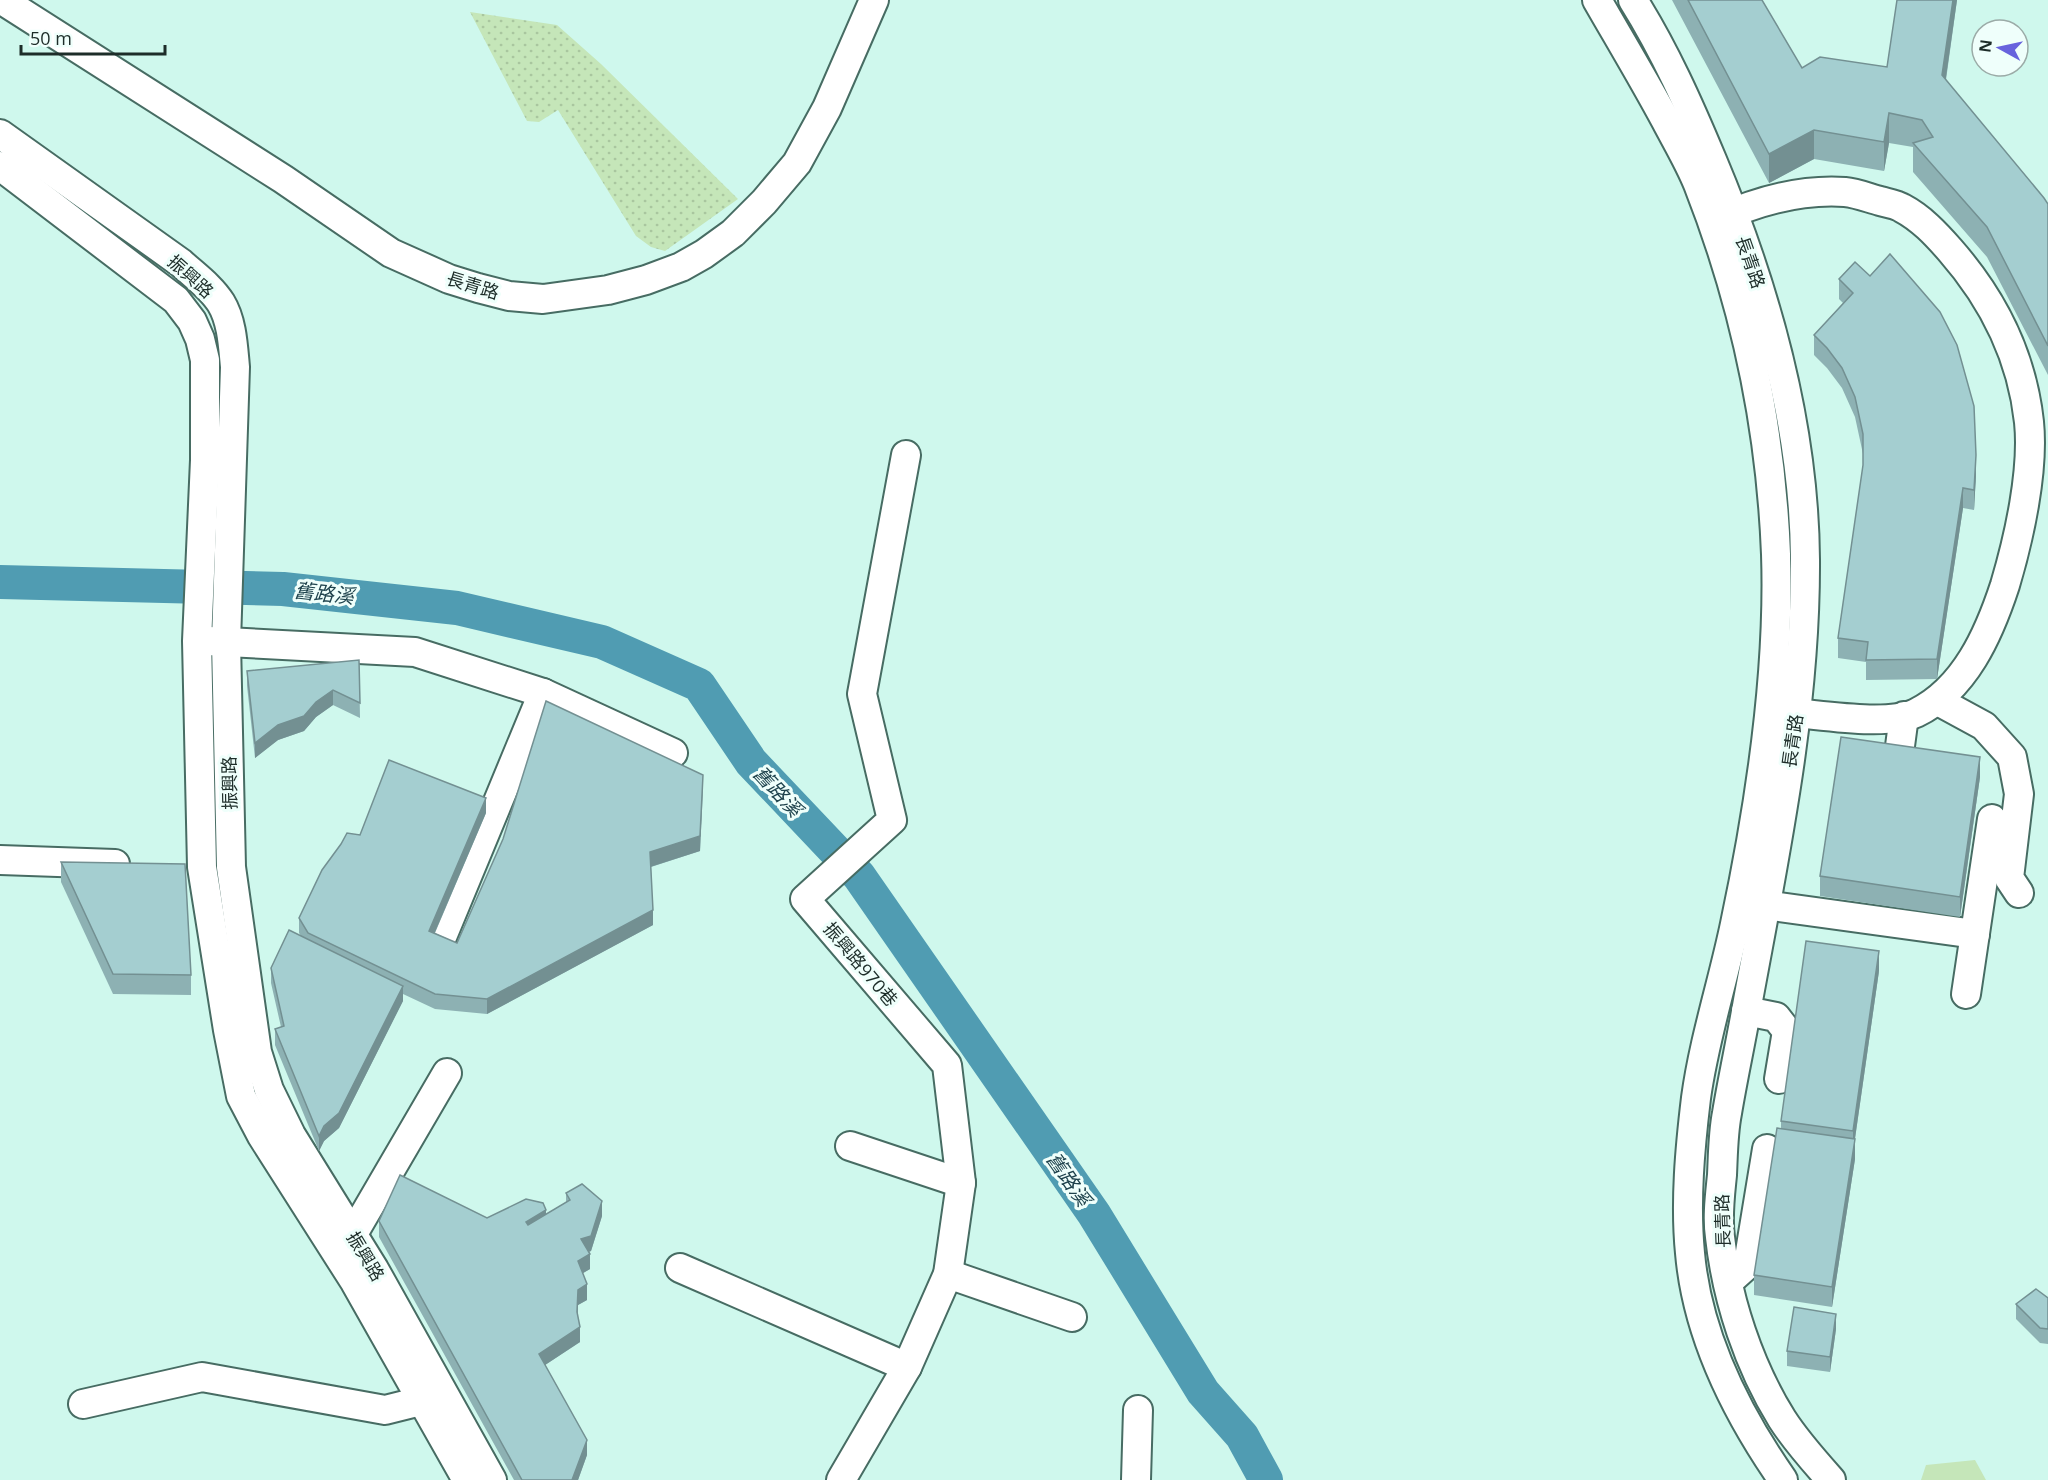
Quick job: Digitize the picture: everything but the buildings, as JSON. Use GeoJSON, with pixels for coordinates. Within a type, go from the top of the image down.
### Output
{"type":"FeatureCollection","features":[{"type":"Feature","properties":{"kind":"street","name":"長青路"},"geometry":{"type":"LineString","coordinates":[[2,0],[283,179],[390,253],[449,279],[478,288],[509,296],[543,299],[608,290],[646,280],[689,263],[733,233],[764,202],[797,163],[827,108],[874,0]]}},
{"type":"Feature","properties":{"kind":"street","name":"長青路"},"geometry":{"type":"LineString","coordinates":[[1597,0],[1682,150],[1697,181],[1722,217],[1760,285],[1780,364],[1804,505],[1804,614],[1797,712],[1792,753],[1726,1115],[1719,1234],[1738,1323],[1782,1419],[1811,1458],[1831,1480]]}},
{"type":"Feature","properties":{"kind":"street","name":"長青路"},"geometry":{"type":"LineString","coordinates":[[1634,0],[1667,59],[1688,103],[1722,217],[1735,295],[1751,353],[1766,446],[1776,556],[1773,663],[1769,710],[1750,843],[1735,926],[1711,1023],[1697,1096],[1689,1202],[1690,1254],[1699,1305],[1709,1339],[1760,1446],[1784,1480]]}},
{"type":"Feature","properties":{"kind":"street","name":"振興路"},"geometry":{"type":"LineString","coordinates":[[0,134],[181,263],[207,287],[221,304],[231,331],[235,367],[226,642],[231,867],[257,1052],[269,1090],[344,1242],[435,1398],[492,1480]]}},
{"type":"Feature","properties":{"kind":"street","name":"振興路"},"geometry":{"type":"LineString","coordinates":[[0,166],[176,300],[192,321],[200,339],[205,360],[205,460],[191,866],[241,1096],[262,1136],[344,1242]]}},
{"type":"Feature","properties":{"kind":"street"},"geometry":{"type":"LineString","coordinates":[[1722,217],[1789,196],[1811,193],[1846,192],[1901,207],[1930,227],[1969,272],[1989,302],[2008,337],[2022,382],[2029,423],[2029,468],[2020,521],[2010,568],[1998,605],[1978,651],[1938,701],[1913,714],[1885,719],[1769,710]]}},
{"type":"Feature","properties":{"kind":"street","name":"振興路970巷"},"geometry":{"type":"LineString","coordinates":[[841,1480],[907,1367],[948,1274],[961,1183],[947,1065],[805,899],[892,820],[862,694],[906,455]]}},
{"type":"Feature","properties":{"kind":"street"},"geometry":{"type":"LineString","coordinates":[[197,641],[415,652],[543,693],[673,753]]}},
{"type":"Feature","properties":{"kind":"street"},"geometry":{"type":"LineString","coordinates":[[437,949],[543,693]]}},
{"type":"Feature","properties":{"kind":"street"},"geometry":{"type":"LineString","coordinates":[[1938,701],[1984,726],[2012,757],[2019,794],[2009,878],[2019,893]]}},
{"type":"Feature","properties":{"kind":"street"},"geometry":{"type":"LineString","coordinates":[[1898,761],[1904,716]]}},
{"type":"Feature","properties":{"kind":"street"},"geometry":{"type":"LineString","coordinates":[[1966,994],[1992,819]]}},
{"type":"Feature","properties":{"kind":"street"},"geometry":{"type":"LineString","coordinates":[[0,860],[143,865]]}},
{"type":"Feature","properties":{"kind":"street"},"geometry":{"type":"LineString","coordinates":[[191,866],[231,867]]}},
{"type":"Feature","properties":{"kind":"street"},"geometry":{"type":"LineString","coordinates":[[1765,905],[1975,933]]}},
{"type":"Feature","properties":{"kind":"street"},"geometry":{"type":"LineString","coordinates":[[1746,1011],[1776,1017],[1787,1030],[1779,1079]]}},
{"type":"Feature","properties":{"kind":"street"},"geometry":{"type":"LineString","coordinates":[[344,1242],[447,1073]]}},
{"type":"Feature","properties":{"kind":"street"},"geometry":{"type":"LineString","coordinates":[[1692,1142],[1724,1146]]}},
{"type":"Feature","properties":{"kind":"street"},"geometry":{"type":"LineString","coordinates":[[850,1146],[961,1183]]}},
{"type":"Feature","properties":{"kind":"street"},"geometry":{"type":"LineString","coordinates":[[1728,1282],[1748,1264],[1767,1149]]}},
{"type":"Feature","properties":{"kind":"street"},"geometry":{"type":"LineString","coordinates":[[680,1268],[907,1367]]}},
{"type":"Feature","properties":{"kind":"street"},"geometry":{"type":"LineString","coordinates":[[948,1274],[1072,1317]]}},
{"type":"Feature","properties":{"kind":"street"},"geometry":{"type":"LineString","coordinates":[[83,1404],[202,1377],[385,1410],[435,1398]]}},
{"type":"Feature","properties":{"kind":"street","name":"振興路"},"geometry":{"type":"LineString","coordinates":[[435,1398],[467,1480]]}},
{"type":"Feature","properties":{"kind":"street"},"geometry":{"type":"LineString","coordinates":[[1136,1480],[1138,1410]]}},
{"type":"Feature","properties":{"kind":"green space"},"geometry":{"type":"Polygon","coordinates":[[[470,12],[557,25],[601,64],[738,199],[665,251],[651,247],[636,236],[558,110],[539,122],[527,121],[470,12]]]}},
{"type":"Feature","properties":{"kind":"green space"},"geometry":{"type":"Polygon","coordinates":[[[1975,1460],[1986,1480],[1921,1480],[1926,1465],[1975,1460]]]}},
{"type":"Feature","properties":{"kind":"waterway","name":"舊路溪"},"geometry":{"type":"LineString","coordinates":[[0,582],[283,589],[457,608],[602,642],[699,685],[751,762],[859,876],[1094,1214],[1203,1392],[1242,1436],[1266,1480]]}}]}
